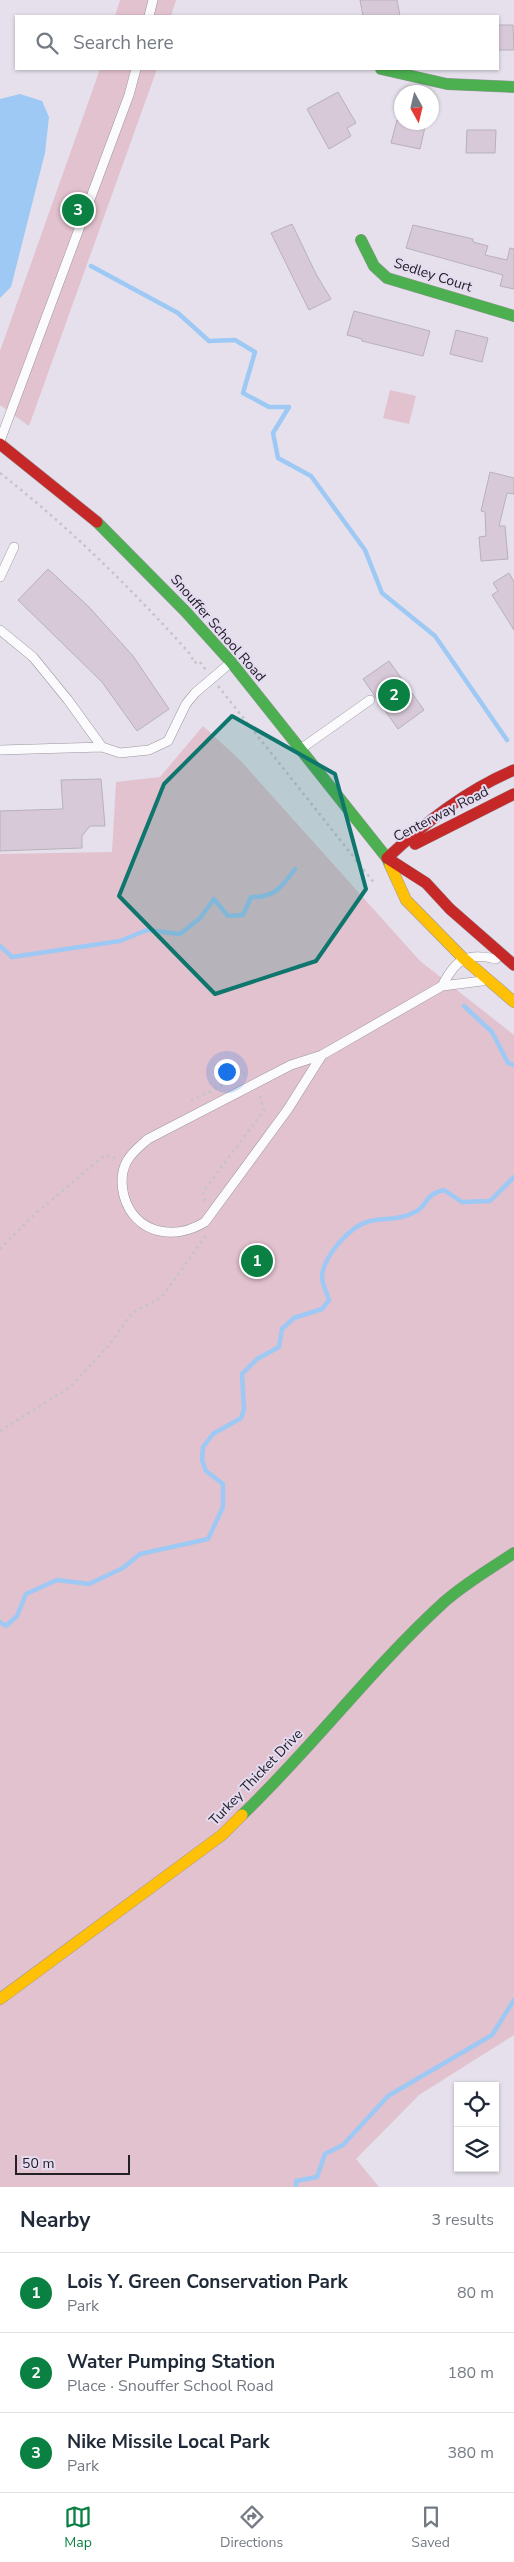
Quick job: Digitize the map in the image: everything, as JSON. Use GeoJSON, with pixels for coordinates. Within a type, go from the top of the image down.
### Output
{"type":"FeatureCollection","features":[{"type":"Feature","properties":{"kind":"street"},"geometry":{"type":"LineString","coordinates":[[384,70],[423,81],[479,89],[514,87]]}},
{"type":"Feature","properties":{"kind":"street","name":"Sedley Court"},"geometry":{"type":"LineString","coordinates":[[361,240],[374,266],[387,278],[514,316]]}},
{"type":"Feature","properties":{"kind":"street","name":"Snouffer School Road"},"geometry":{"type":"LineString","coordinates":[[0,442],[58,488],[121,544],[186,612],[231,662],[387,858],[406,900],[463,958],[514,1002]]}},
{"type":"Feature","properties":{"kind":"street","name":"Centerway Road"},"geometry":{"type":"LineString","coordinates":[[387,858],[432,815],[486,781],[514,770]]}},
{"type":"Feature","properties":{"kind":"street","name":"Centerway Road"},"geometry":{"type":"LineString","coordinates":[[387,858],[514,794]]}},
{"type":"Feature","properties":{"kind":"street","name":"Snouffer School Road"},"geometry":{"type":"LineString","coordinates":[[387,858],[426,883],[450,909],[513,964]]}},
{"type":"Feature","properties":{"kind":"street","name":"Turkey Thicket Drive"},"geometry":{"type":"LineString","coordinates":[[0,1999],[222,1835],[257,1801],[404,1641],[444,1602],[478,1576],[514,1553]]}},
{"type":"Feature","properties":{"kind":"lane"},"geometry":{"type":"LineString","coordinates":[[149,15],[153,0]]}},
{"type":"Feature","properties":{"kind":"lane"},"geometry":{"type":"LineString","coordinates":[[0,442],[129,95],[136,70]]}},
{"type":"Feature","properties":{"kind":"lane"},"geometry":{"type":"LineString","coordinates":[[0,577],[14,547]]}},
{"type":"Feature","properties":{"kind":"lane"},"geometry":{"type":"LineString","coordinates":[[0,630],[33,657],[68,700],[102,747]]}},
{"type":"Feature","properties":{"kind":"lane"},"geometry":{"type":"LineString","coordinates":[[0,750],[102,747],[120,754],[149,750],[168,741],[186,704],[195,693],[231,662]]}},
{"type":"Feature","properties":{"kind":"lane"},"geometry":{"type":"LineString","coordinates":[[300,750],[370,700]]}},
{"type":"Feature","properties":{"kind":"lane"},"geometry":{"type":"LineString","coordinates":[[442,986],[451,968],[463,958],[486,957],[513,964]]}},
{"type":"Feature","properties":{"kind":"lane"},"geometry":{"type":"LineString","coordinates":[[322,1055],[288,1110],[205,1222],[194,1229],[170,1233],[156,1231],[138,1221],[126,1202],[122,1188],[122,1176],[126,1162],[134,1151],[148,1139],[291,1065],[322,1055],[442,986],[466,981],[490,981]]}},
{"type":"Feature","properties":{"kind":"path"},"geometry":{"type":"LineString","coordinates":[[0,473],[80,539],[148,608],[191,655],[194,663],[199,661]]}},
{"type":"Feature","properties":{"kind":"path"},"geometry":{"type":"LineString","coordinates":[[223,693],[376,886]]}},
{"type":"Feature","properties":{"kind":"path"},"geometry":{"type":"LineString","coordinates":[[184,1106],[248,1072]]}},
{"type":"Feature","properties":{"kind":"path"},"geometry":{"type":"LineString","coordinates":[[207,1210],[203,1192],[264,1110],[263,1101],[257,1089]]}},
{"type":"Feature","properties":{"kind":"path"},"geometry":{"type":"LineString","coordinates":[[0,1249],[36,1213],[105,1154],[126,1162]]}},
{"type":"Feature","properties":{"kind":"path"},"geometry":{"type":"LineString","coordinates":[[0,1432],[70,1387],[110,1344],[132,1314],[162,1297],[208,1232]]}},
{"type":"Feature","properties":{"kind":"highlighted area"},"geometry":{"type":"Polygon","coordinates":[[[232,716],[335,774],[366,889],[316,961],[215,994],[119,896],[164,784],[232,716]]]}},
{"type":"Feature","properties":{"kind":"shaded area"},"geometry":{"type":"Polygon","coordinates":[[[120,0],[176,0],[171,15],[115,15],[120,0]]]}},
{"type":"Feature","properties":{"kind":"shaded area"},"geometry":{"type":"Polygon","coordinates":[[[100,70],[157,70],[29,426],[0,405],[0,351],[100,70]]]}},
{"type":"Feature","properties":{"kind":"shaded area"},"geometry":{"type":"Polygon","coordinates":[[[390,390],[416,396],[409,424],[383,418],[390,390]]]}},
{"type":"Feature","properties":{"kind":"shaded area"},"geometry":{"type":"Polygon","coordinates":[[[203,726],[240,760],[420,961],[514,1035],[514,2035],[419,2095],[356,2159],[379,2187],[0,2187],[0,854],[112,852],[116,782],[160,777],[203,726]]]}},
{"type":"Feature","properties":{"kind":"water"},"geometry":{"type":"Polygon","coordinates":[[[20,94],[42,101],[49,117],[45,153],[11,287],[0,298],[0,99],[20,94]]]}},
{"type":"Feature","properties":{"kind":"building"},"geometry":{"type":"Polygon","coordinates":[[[360,0],[397,0],[400,15],[363,15],[360,0]]]}},
{"type":"Feature","properties":{"kind":"building"},"geometry":{"type":"Polygon","coordinates":[[[499,25],[513,25],[514,50],[499,50],[499,25]]]}},
{"type":"Feature","properties":{"kind":"building"},"geometry":{"type":"Polygon","coordinates":[[[338,92],[356,123],[347,128],[351,136],[329,149],[307,109],[338,92]]]}},
{"type":"Feature","properties":{"kind":"building"},"geometry":{"type":"Polygon","coordinates":[[[394,130],[424,130],[420,149],[391,143],[394,130]]]}},
{"type":"Feature","properties":{"kind":"building"},"geometry":{"type":"Polygon","coordinates":[[[467,130],[496,130],[495,153],[466,153],[467,130]]]}},
{"type":"Feature","properties":{"kind":"building"},"geometry":{"type":"Polygon","coordinates":[[[292,224],[316,274],[331,299],[309,310],[271,233],[292,224]]]}},
{"type":"Feature","properties":{"kind":"building"},"geometry":{"type":"Polygon","coordinates":[[[413,225],[473,239],[473,242],[488,246],[485,255],[507,260],[510,248],[514,249],[514,289],[500,286],[503,275],[406,248],[413,225]]]}},
{"type":"Feature","properties":{"kind":"building"},"geometry":{"type":"Polygon","coordinates":[[[354,311],[430,331],[423,356],[362,341],[362,339],[347,335],[354,311]]]}},
{"type":"Feature","properties":{"kind":"building"},"geometry":{"type":"Polygon","coordinates":[[[456,330],[488,338],[482,362],[450,354],[456,330]]]}},
{"type":"Feature","properties":{"kind":"building"},"geometry":{"type":"Polygon","coordinates":[[[490,472],[514,478],[514,494],[507,493],[499,526],[505,526],[508,559],[481,561],[479,537],[486,536],[485,512],[481,511],[490,472]]]}},
{"type":"Feature","properties":{"kind":"building"},"geometry":{"type":"Polygon","coordinates":[[[48,569],[89,607],[133,656],[169,709],[137,731],[102,682],[18,600],[48,569]]]}},
{"type":"Feature","properties":{"kind":"building"},"geometry":{"type":"Polygon","coordinates":[[[509,573],[514,582],[514,630],[492,595],[498,591],[493,583],[509,573]]]}},
{"type":"Feature","properties":{"kind":"building"},"geometry":{"type":"Polygon","coordinates":[[[389,661],[424,710],[398,729],[363,679],[389,661]]]}},
{"type":"Feature","properties":{"kind":"building"},"geometry":{"type":"Polygon","coordinates":[[[101,779],[105,826],[90,826],[82,836],[82,848],[0,851],[0,811],[63,809],[61,780],[101,779]]]}},
{"type":"Feature","properties":{"kind":"waterway"},"geometry":{"type":"LineString","coordinates":[[91,266],[178,313],[209,341],[235,340],[255,352],[243,393],[269,407],[289,407],[273,433],[278,458],[311,476],[365,550],[382,593],[435,636],[507,740]]}},
{"type":"Feature","properties":{"kind":"waterway"},"geometry":{"type":"LineString","coordinates":[[0,946],[12,957],[120,941],[147,930],[180,934],[200,918],[214,899],[228,916],[243,915],[251,897],[266,896],[277,890],[295,869]]}},
{"type":"Feature","properties":{"kind":"waterway"},"geometry":{"type":"LineString","coordinates":[[464,1006],[492,1032],[508,1063],[514,1065]]}},
{"type":"Feature","properties":{"kind":"waterway"},"geometry":{"type":"LineString","coordinates":[[0,1622],[6,1626],[17,1616],[26,1594],[57,1580],[89,1584],[123,1568],[140,1554],[208,1539],[223,1507],[223,1484],[206,1471],[202,1460],[203,1447],[213,1434],[241,1418],[244,1409],[242,1374],[257,1359],[279,1347],[282,1329],[294,1318],[322,1309],[329,1300],[322,1277],[323,1269],[338,1243],[362,1224],[409,1215],[419,1209],[429,1197],[444,1190],[462,1202],[490,1201],[514,1177]]}},
{"type":"Feature","properties":{"kind":"waterway"},"geometry":{"type":"LineString","coordinates":[[296,2187],[296,2181],[317,2177],[325,2154],[343,2145],[388,2096],[492,2035],[514,2000]]}},
{"type":"Feature","properties":{"kind":"traffic: fast"},"geometry":{"type":"LineString","coordinates":[[385,70],[447,84],[514,87]]}},
{"type":"Feature","properties":{"kind":"traffic: fast"},"geometry":{"type":"LineString","coordinates":[[361,240],[374,266],[387,278],[514,316]]}},
{"type":"Feature","properties":{"kind":"traffic: fast"},"geometry":{"type":"LineString","coordinates":[[97,522],[186,612],[231,662],[387,858],[390,865]]}},
{"type":"Feature","properties":{"kind":"traffic: fast"},"geometry":{"type":"LineString","coordinates":[[242,1815],[293,1763],[366,1681],[417,1628],[460,1589],[514,1553]]}},
{"type":"Feature","properties":{"kind":"traffic: slow"},"geometry":{"type":"LineString","coordinates":[[390,865],[406,900],[463,958],[514,1002]]}},
{"type":"Feature","properties":{"kind":"traffic: slow"},"geometry":{"type":"LineString","coordinates":[[0,1999],[222,1835],[242,1815]]}},
{"type":"Feature","properties":{"kind":"traffic: jam"},"geometry":{"type":"LineString","coordinates":[[0,444],[97,522]]}},
{"type":"Feature","properties":{"kind":"traffic: jam"},"geometry":{"type":"LineString","coordinates":[[387,858],[447,808],[496,778],[514,770]]}},
{"type":"Feature","properties":{"kind":"traffic: jam"},"geometry":{"type":"LineString","coordinates":[[415,844],[514,794]]}},
{"type":"Feature","properties":{"kind":"traffic: jam"},"geometry":{"type":"LineString","coordinates":[[387,858],[426,883],[450,909],[514,965]]}},
{"type":"Feature","properties":{"kind":"place","name":"Nike Missile Local Park"},"geometry":{"type":"Point","coordinates":[78,210]}},
{"type":"Feature","properties":{"kind":"place","name":"Water Pumping Station"},"geometry":{"type":"Point","coordinates":[394,695]}},
{"type":"Feature","properties":{"kind":"place","name":"Lois Y. Green Conservation Park"},"geometry":{"type":"Point","coordinates":[257,1261]}}]}
